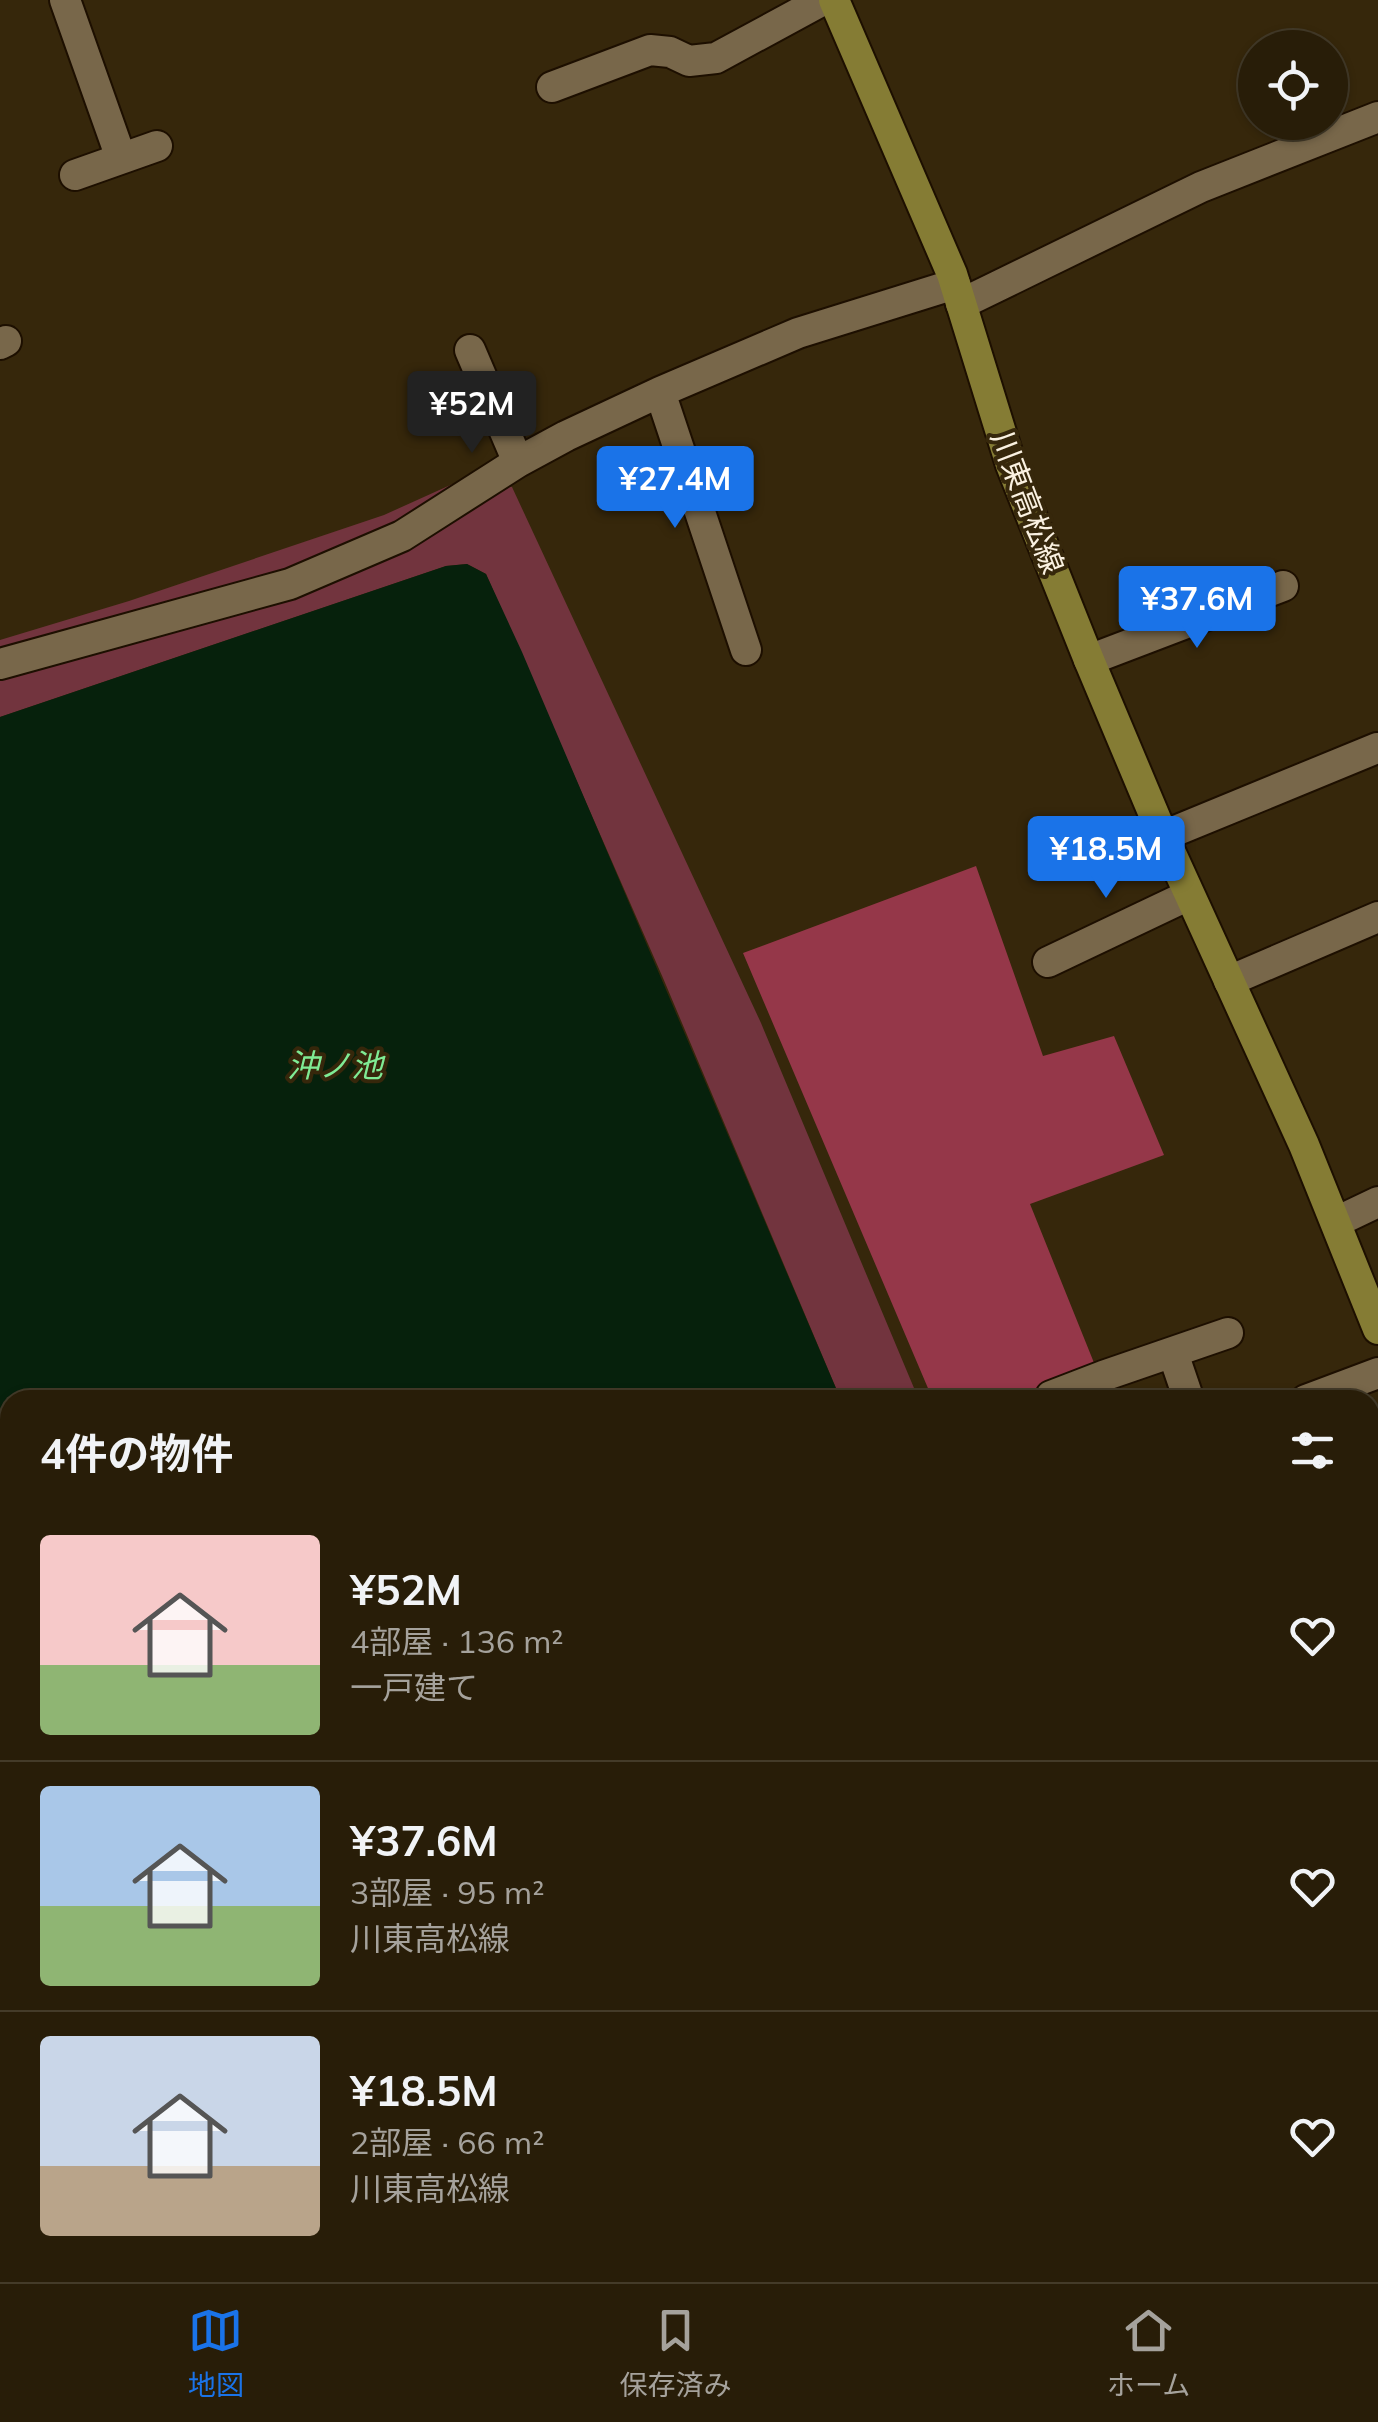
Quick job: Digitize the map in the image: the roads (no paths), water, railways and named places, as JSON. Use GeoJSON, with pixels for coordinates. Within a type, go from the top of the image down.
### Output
{"type":"FeatureCollection","features":[{"type":"Feature","properties":{"kind":"main road","name":"川東高松線"},"geometry":{"type":"LineString","coordinates":[[834,0],[958,294],[1010,465],[1089,660],[1163,836],[1304,1145],[1378,1329]]}},
{"type":"Feature","properties":{"kind":"street"},"geometry":{"type":"LineString","coordinates":[[65,0],[121,158]]}},
{"type":"Feature","properties":{"kind":"street"},"geometry":{"type":"LineString","coordinates":[[552,87],[650,50],[670,52],[689,60],[716,58],[823,0]]}},
{"type":"Feature","properties":{"kind":"street"},"geometry":{"type":"LineString","coordinates":[[0,664],[290,584],[402,536],[518,462],[660,392],[798,333],[958,294],[1201,187],[1378,118]]}},
{"type":"Feature","properties":{"kind":"street"},"geometry":{"type":"LineString","coordinates":[[75,175],[157,146]]}},
{"type":"Feature","properties":{"kind":"street"},"geometry":{"type":"LineString","coordinates":[[470,350],[518,462]]}},
{"type":"Feature","properties":{"kind":"street"},"geometry":{"type":"LineString","coordinates":[[660,392],[746,650]]}},
{"type":"Feature","properties":{"kind":"street"},"geometry":{"type":"LineString","coordinates":[[1089,660],[1283,586]]}},
{"type":"Feature","properties":{"kind":"street"},"geometry":{"type":"LineString","coordinates":[[1163,836],[1377,748]]}},
{"type":"Feature","properties":{"kind":"street"},"geometry":{"type":"LineString","coordinates":[[1048,962],[1190,895]]}},
{"type":"Feature","properties":{"kind":"street"},"geometry":{"type":"LineString","coordinates":[[1229,981],[1378,917]]}},
{"type":"Feature","properties":{"kind":"street"},"geometry":{"type":"LineString","coordinates":[[1336,1222],[1378,1202]]}},
{"type":"Feature","properties":{"kind":"street"},"geometry":{"type":"LineString","coordinates":[[1067,1390],[1228,1333]]}},
{"type":"Feature","properties":{"kind":"street"},"geometry":{"type":"LineString","coordinates":[[1172,1353],[1185,1390]]}},
{"type":"Feature","properties":{"kind":"street"},"geometry":{"type":"LineString","coordinates":[[1333,1390],[1378,1373]]}},
{"type":"Feature","properties":{"kind":"water","name":"沖ノ池"},"geometry":{"type":"Polygon","coordinates":[[[467,564],[486,574],[837,1390],[0,1390],[0,717],[446,566],[467,564]]]}}]}
